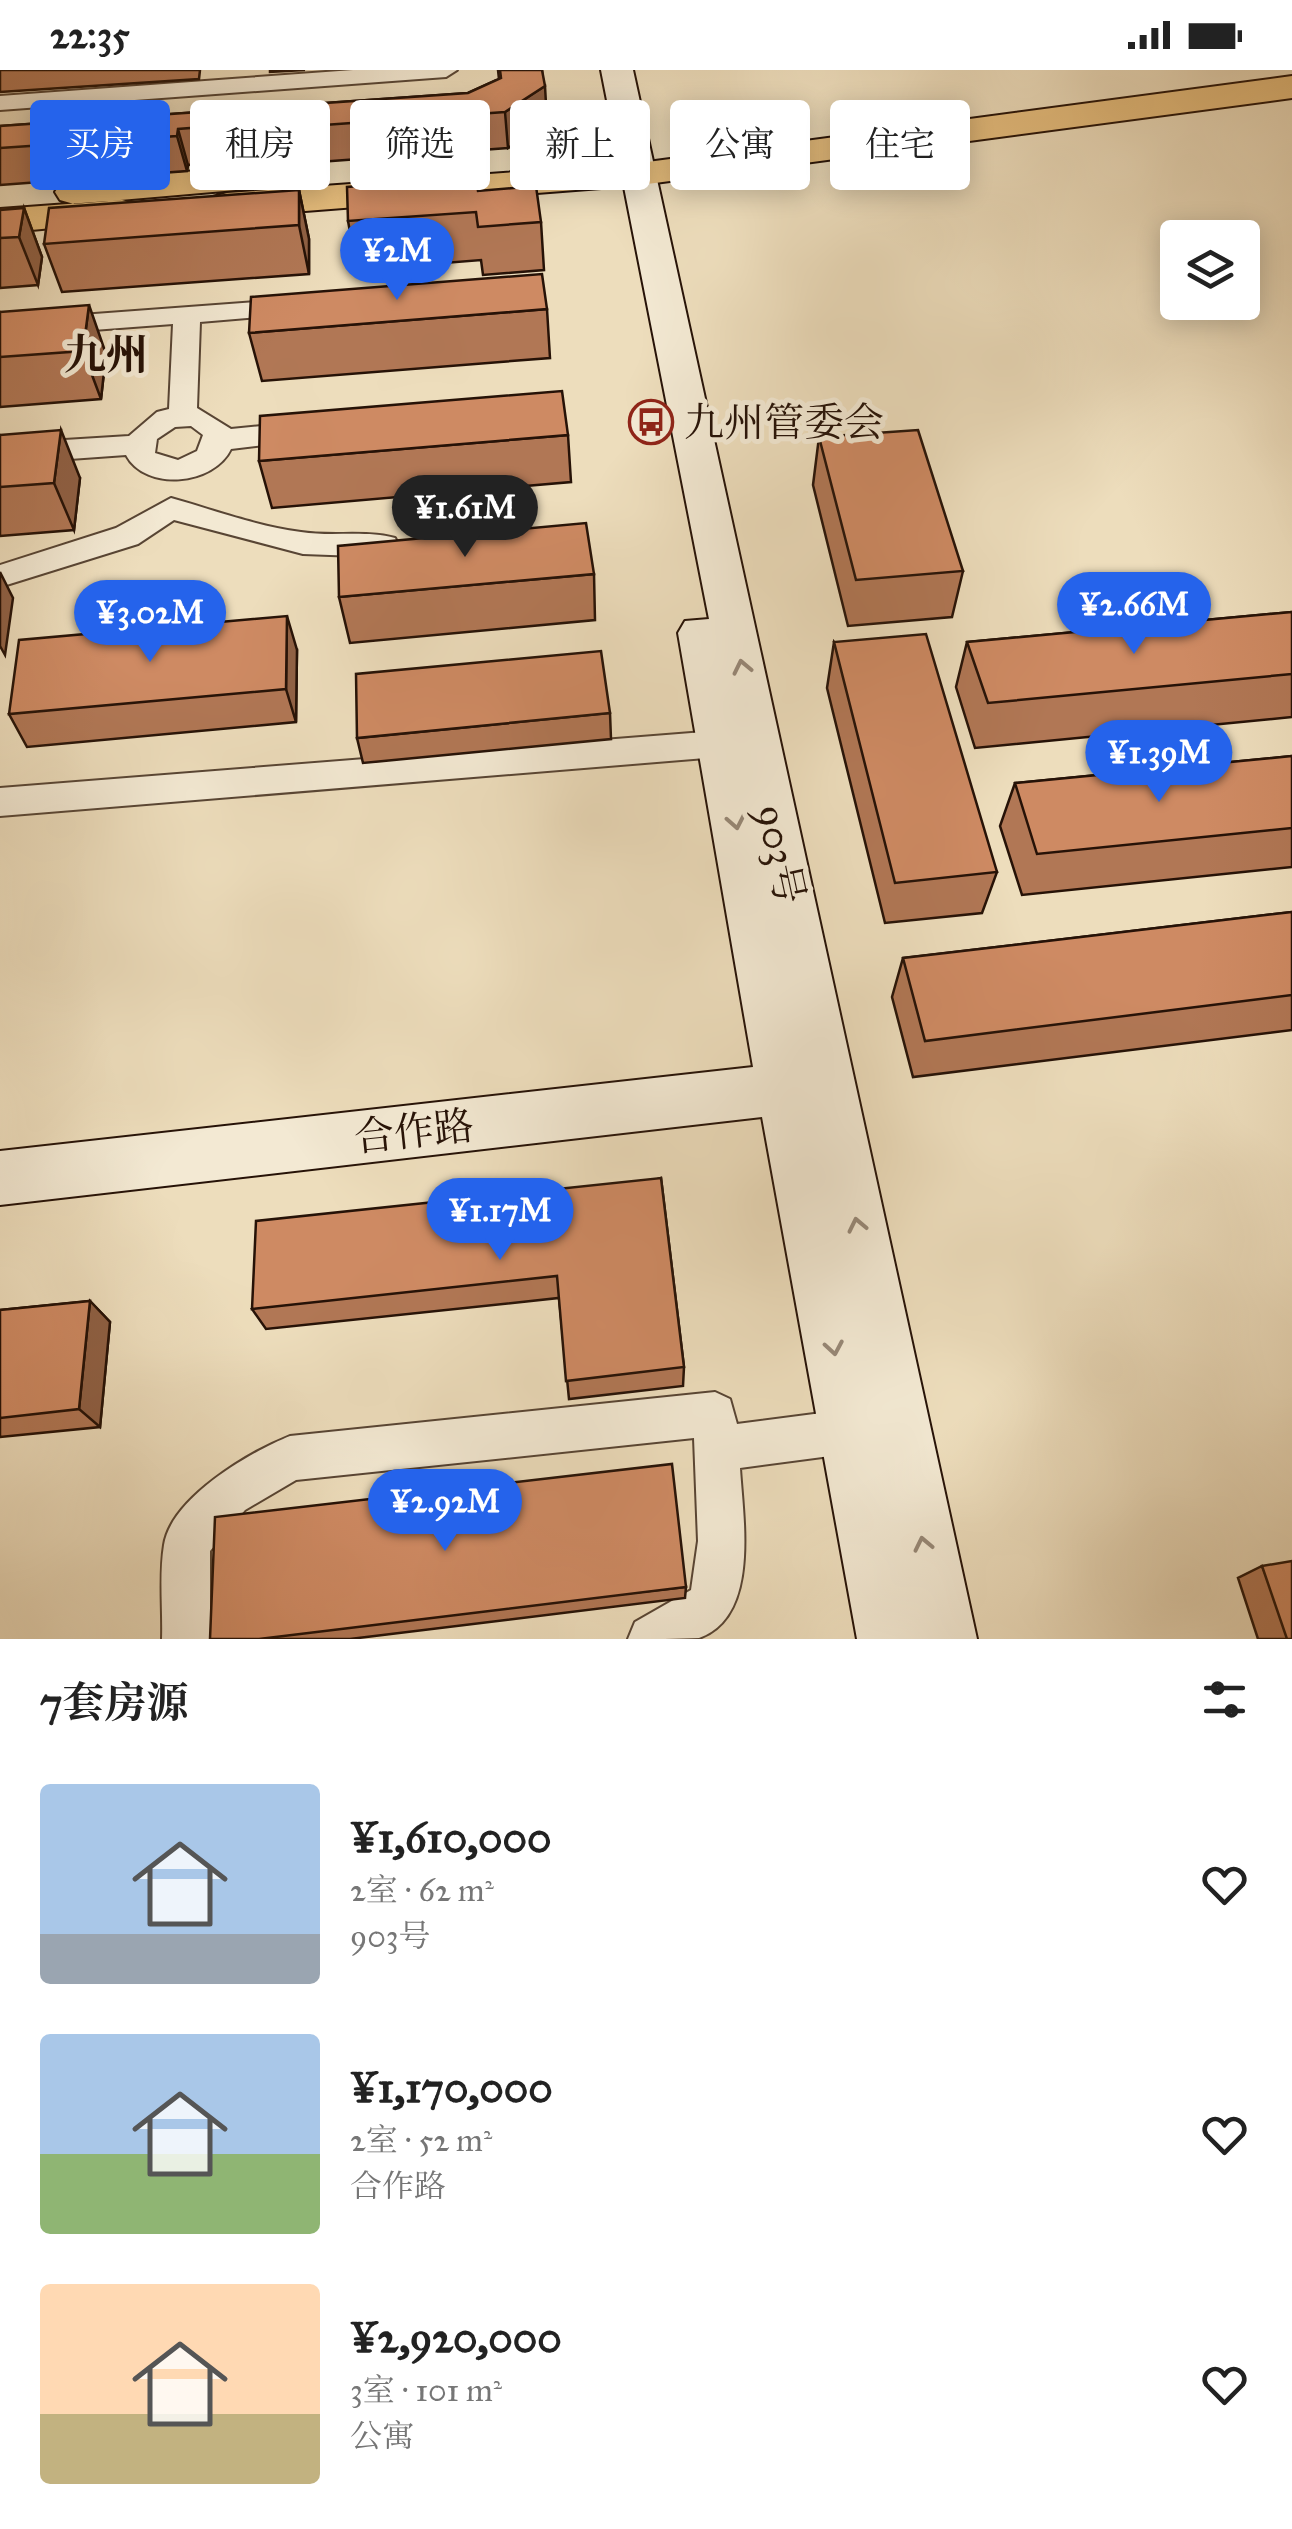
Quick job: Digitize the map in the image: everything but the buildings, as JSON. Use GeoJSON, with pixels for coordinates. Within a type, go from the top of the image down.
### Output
{"type":"FeatureCollection","features":[{"type":"Feature","properties":{"kind":"highway"},"geometry":{"type":"LineString","coordinates":[[650,160],[1239,70]]}},
{"type":"Feature","properties":{"kind":"highway"},"geometry":{"type":"LineString","coordinates":[[650,161],[1288,88]]}},
{"type":"Feature","properties":{"kind":"highway"},"geometry":{"type":"LineString","coordinates":[[0,197],[223,173],[510,167]]}},
{"type":"Feature","properties":{"kind":"highway"},"geometry":{"type":"LineString","coordinates":[[0,221],[510,174]]}},
{"type":"Feature","properties":{"kind":"street"},"geometry":{"type":"LineString","coordinates":[[0,103],[446,70]]}},
{"type":"Feature","properties":{"kind":"street"},"geometry":{"type":"LineString","coordinates":[[586,70],[598,100]]}},
{"type":"Feature","properties":{"kind":"street"},"geometry":{"type":"LineString","coordinates":[[618,70],[620,100]]}},
{"type":"Feature","properties":{"kind":"street"},"geometry":{"type":"LineString","coordinates":[[628,190],[808,1086],[899,1425],[943,1639]]}},
{"type":"Feature","properties":{"kind":"street"},"geometry":{"type":"LineString","coordinates":[[0,329],[322,305]]}},
{"type":"Feature","properties":{"kind":"street"},"geometry":{"type":"LineString","coordinates":[[183,416],[187,316]]}},
{"type":"Feature","properties":{"kind":"street"},"geometry":{"type":"LineString","coordinates":[[0,454],[138,445],[153,426],[183,416],[210,422],[220,440]]}},
{"type":"Feature","properties":{"kind":"street"},"geometry":{"type":"LineString","coordinates":[[220,440],[332,429]]}},
{"type":"Feature","properties":{"kind":"street"},"geometry":{"type":"LineString","coordinates":[[138,445],[148,464],[176,470],[206,461],[220,440]]}},
{"type":"Feature","properties":{"kind":"street"},"geometry":{"type":"LineString","coordinates":[[0,576],[128,536],[171,508],[176,470]]}},
{"type":"Feature","properties":{"kind":"street"},"geometry":{"type":"LineString","coordinates":[[171,508],[242,533],[358,548],[414,543]]}},
{"type":"Feature","properties":{"kind":"street"},"geometry":{"type":"LineString","coordinates":[[0,802],[739,742]]}},
{"type":"Feature","properties":{"kind":"street"},"geometry":{"type":"LineString","coordinates":[[808,1086],[848,1432],[891,1639]]}},
{"type":"Feature","properties":{"kind":"street","name":"合作路"},"geometry":{"type":"LineString","coordinates":[[0,1178],[808,1086]]}},
{"type":"Feature","properties":{"kind":"street"},"geometry":{"type":"LineString","coordinates":[[186,1639],[187,1543],[229,1494],[290,1458],[714,1414],[721,1541],[712,1604],[652,1639]]}},
{"type":"Feature","properties":{"kind":"street"},"geometry":{"type":"LineString","coordinates":[[716,1449],[899,1425]]}},
{"type":"Feature","properties":{"kind":"place","name":"九州管委会"},"geometry":{"type":"Point","coordinates":[651,422]}},
{"type":"Feature","properties":{"kind":"district","name":"九州"},"geometry":{"type":"Point","coordinates":[106,354]}}]}
